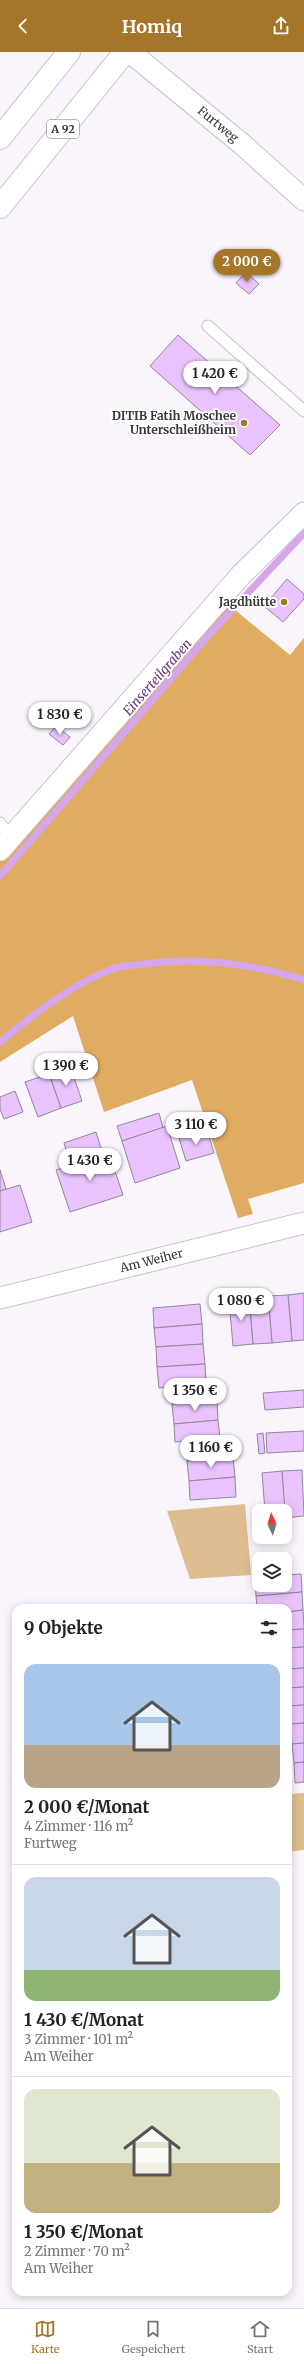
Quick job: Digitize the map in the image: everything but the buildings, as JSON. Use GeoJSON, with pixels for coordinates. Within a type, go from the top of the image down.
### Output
{"type":"FeatureCollection","features":[{"type":"Feature","properties":{"kind":"highway"},"geometry":{"type":"LineString","coordinates":[[0,138],[69,52]]}},
{"type":"Feature","properties":{"kind":"highway","name":"A 92"},"geometry":{"type":"LineString","coordinates":[[0,207],[125,52]]}},
{"type":"Feature","properties":{"kind":"street","name":"Furtweg"},"geometry":{"type":"LineString","coordinates":[[130,52],[243,145],[304,200]]}},
{"type":"Feature","properties":{"kind":"street"},"geometry":{"type":"LineString","coordinates":[[4,837],[241,575],[304,513]]}},
{"type":"Feature","properties":{"kind":"street","name":"Am Weiher"},"geometry":{"type":"LineString","coordinates":[[0,1298],[304,1223]]}},
{"type":"Feature","properties":{"kind":"lane"},"geometry":{"type":"LineString","coordinates":[[208,326],[304,411]]}},
{"type":"Feature","properties":{"kind":"shaded area"},"geometry":{"type":"Polygon","coordinates":[[[229,605],[290,655],[304,638],[304,1183],[248,1199],[253,1214],[238,1218],[192,1080],[104,1112],[73,1016],[0,1062],[0,861],[229,605]]]}},
{"type":"Feature","properties":{"kind":"shaded area"},"geometry":{"type":"Polygon","coordinates":[[[245,1504],[251,1575],[190,1579],[167,1511],[245,1504]]]}},
{"type":"Feature","properties":{"kind":"shaded area"},"geometry":{"type":"Polygon","coordinates":[[[304,1793],[304,1850],[292,1852],[292,1794],[304,1793]]]}},
{"type":"Feature","properties":{"kind":"waterway","name":"Einserteilgraben"},"geometry":{"type":"LineString","coordinates":[[0,876],[207,637],[304,533]]}},
{"type":"Feature","properties":{"kind":"waterway"},"geometry":{"type":"LineString","coordinates":[[0,1042],[54,1000],[84,982],[122,966],[165,962],[206,961],[245,966],[284,974],[304,980]]}},
{"type":"Feature","properties":{"kind":"place","name":"DITIB Fatih Moschee Unterschleißheim"},"geometry":{"type":"Point","coordinates":[244,423]}},
{"type":"Feature","properties":{"kind":"place","name":"Jagdhütte"},"geometry":{"type":"Point","coordinates":[284,602]}}]}
